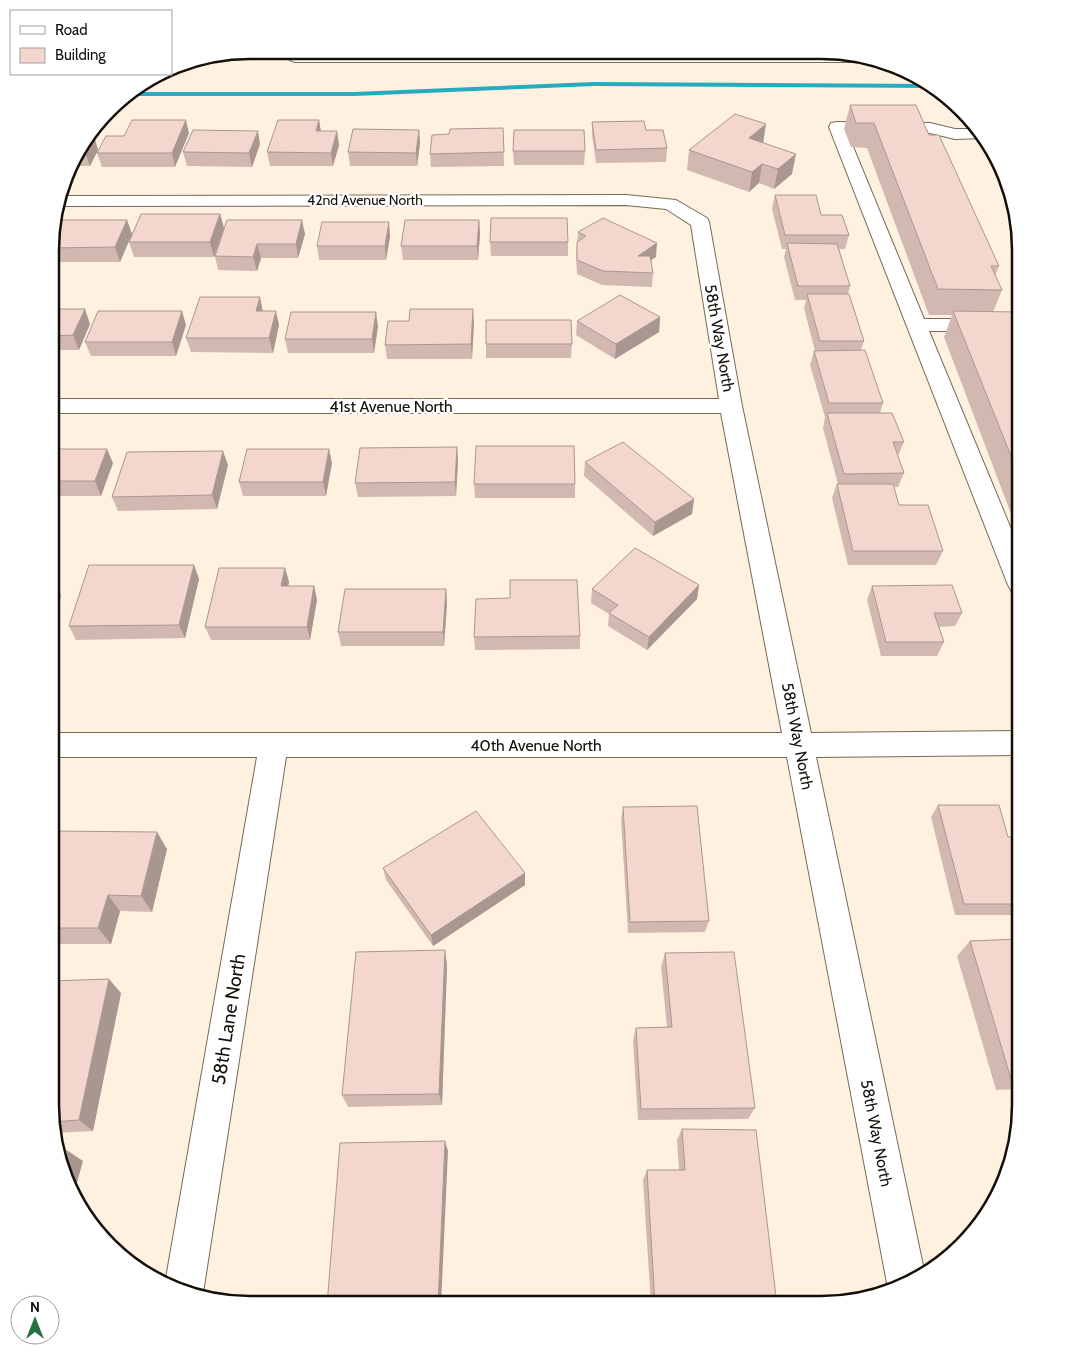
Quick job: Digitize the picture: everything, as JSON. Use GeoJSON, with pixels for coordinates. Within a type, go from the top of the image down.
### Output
{"type":"FeatureCollection","features":[{"type":"Feature","properties":{"kind":"street"},"geometry":{"type":"LineString","coordinates":[[974,134],[955,134],[930,128],[836,127],[1012,562]]}},
{"type":"Feature","properties":{"kind":"street","name":"42nd Avenue North"},"geometry":{"type":"LineString","coordinates":[[65,201],[626,200],[670,204]]}},
{"type":"Feature","properties":{"kind":"street","name":"58th Way North"},"geometry":{"type":"LineString","coordinates":[[670,204],[700,222],[732,406],[906,1277]]}},
{"type":"Feature","properties":{"kind":"street"},"geometry":{"type":"LineString","coordinates":[[917,325],[1002,326]]}},
{"type":"Feature","properties":{"kind":"street","name":"41st Avenue North"},"geometry":{"type":"LineString","coordinates":[[59,406],[732,406]]}},
{"type":"Feature","properties":{"kind":"street","name":"40th Avenue North"},"geometry":{"type":"LineString","coordinates":[[59,745],[1012,743]]}},
{"type":"Feature","properties":{"kind":"street","name":"58th Lane North"},"geometry":{"type":"LineString","coordinates":[[184,1285],[274,744]]}},
{"type":"Feature","properties":{"kind":"building"},"geometry":{"type":"Polygon","coordinates":[[[850,105],[916,105],[929,135],[939,135],[999,266],[991,266],[1002,290],[938,289],[874,123],[856,123],[850,105]]]}},
{"type":"Feature","properties":{"kind":"building"},"geometry":{"type":"Polygon","coordinates":[[[735,114],[766,124],[749,138],[796,154],[778,169],[762,164],[752,172],[689,150],[735,114]]]}},
{"type":"Feature","properties":{"kind":"building"},"geometry":{"type":"Polygon","coordinates":[[[132,120],[186,120],[172,153],[97,153],[106,136],[124,136],[132,120]]]}},
{"type":"Feature","properties":{"kind":"building"},"geometry":{"type":"Polygon","coordinates":[[[278,120],[319,120],[316,131],[337,131],[331,153],[267,152],[278,120]]]}},
{"type":"Feature","properties":{"kind":"building"},"geometry":{"type":"Polygon","coordinates":[[[644,121],[646,130],[663,130],[667,148],[596,150],[592,122],[644,121]]]}},
{"type":"Feature","properties":{"kind":"building"},"geometry":{"type":"Polygon","coordinates":[[[503,128],[504,152],[430,154],[432,135],[449,134],[450,129],[503,128]]]}},
{"type":"Feature","properties":{"kind":"building"},"geometry":{"type":"Polygon","coordinates":[[[353,129],[419,130],[416,153],[348,152],[353,129]]]}},
{"type":"Feature","properties":{"kind":"building"},"geometry":{"type":"Polygon","coordinates":[[[193,130],[258,131],[249,153],[183,152],[193,130]]]}},
{"type":"Feature","properties":{"kind":"building"},"geometry":{"type":"Polygon","coordinates":[[[514,130],[584,130],[585,151],[513,151],[514,130]]]}},
{"type":"Feature","properties":{"kind":"building"},"geometry":{"type":"Polygon","coordinates":[[[775,195],[816,195],[821,215],[842,215],[849,235],[785,235],[775,195]]]}},
{"type":"Feature","properties":{"kind":"building"},"geometry":{"type":"Polygon","coordinates":[[[141,214],[220,214],[210,242],[129,242],[141,214]]]}},
{"type":"Feature","properties":{"kind":"building"},"geometry":{"type":"Polygon","coordinates":[[[491,218],[567,218],[568,242],[490,242],[491,218]]]}},
{"type":"Feature","properties":{"kind":"building"},"geometry":{"type":"Polygon","coordinates":[[[603,218],[657,243],[638,256],[650,256],[653,273],[603,271],[577,260],[577,242],[586,236],[578,232],[603,218]]]}},
{"type":"Feature","properties":{"kind":"building"},"geometry":{"type":"Polygon","coordinates":[[[61,220],[127,220],[115,247],[59,248],[61,220]]]}},
{"type":"Feature","properties":{"kind":"building"},"geometry":{"type":"Polygon","coordinates":[[[227,220],[302,220],[296,244],[257,244],[253,257],[215,256],[227,220]]]}},
{"type":"Feature","properties":{"kind":"building"},"geometry":{"type":"Polygon","coordinates":[[[405,220],[479,220],[477,246],[401,246],[405,220]]]}},
{"type":"Feature","properties":{"kind":"building"},"geometry":{"type":"Polygon","coordinates":[[[322,222],[389,222],[385,246],[317,246],[322,222]]]}},
{"type":"Feature","properties":{"kind":"building"},"geometry":{"type":"Polygon","coordinates":[[[787,243],[837,244],[850,286],[798,286],[787,243]]]}},
{"type":"Feature","properties":{"kind":"building"},"geometry":{"type":"Polygon","coordinates":[[[807,294],[849,294],[864,341],[820,341],[807,294]]]}},
{"type":"Feature","properties":{"kind":"building"},"geometry":{"type":"Polygon","coordinates":[[[620,295],[660,317],[616,344],[577,321],[620,295]]]}},
{"type":"Feature","properties":{"kind":"building"},"geometry":{"type":"Polygon","coordinates":[[[200,297],[260,297],[256,311],[276,311],[269,338],[186,338],[200,297]]]}},
{"type":"Feature","properties":{"kind":"building"},"geometry":{"type":"Polygon","coordinates":[[[59,309],[85,309],[73,335],[59,336],[59,309]]]}},
{"type":"Feature","properties":{"kind":"building"},"geometry":{"type":"Polygon","coordinates":[[[410,309],[473,309],[471,344],[385,345],[388,321],[409,321],[410,309]]]}},
{"type":"Feature","properties":{"kind":"building"},"geometry":{"type":"Polygon","coordinates":[[[98,311],[182,311],[172,342],[85,342],[98,311]]]}},
{"type":"Feature","properties":{"kind":"building"},"geometry":{"type":"Polygon","coordinates":[[[953,311],[1012,312],[1012,458],[953,311]]]}},
{"type":"Feature","properties":{"kind":"building"},"geometry":{"type":"Polygon","coordinates":[[[291,312],[376,312],[372,339],[285,339],[291,312]]]}},
{"type":"Feature","properties":{"kind":"building"},"geometry":{"type":"Polygon","coordinates":[[[486,320],[571,320],[572,344],[486,344],[486,320]]]}},
{"type":"Feature","properties":{"kind":"building"},"geometry":{"type":"Polygon","coordinates":[[[865,350],[883,403],[829,403],[814,351],[865,350]]]}},
{"type":"Feature","properties":{"kind":"building"},"geometry":{"type":"Polygon","coordinates":[[[827,413],[892,413],[904,442],[893,442],[904,473],[844,474],[827,413]]]}},
{"type":"Feature","properties":{"kind":"building"},"geometry":{"type":"Polygon","coordinates":[[[623,442],[694,499],[655,522],[585,462],[623,442]]]}},
{"type":"Feature","properties":{"kind":"building"},"geometry":{"type":"Polygon","coordinates":[[[476,446],[574,446],[575,484],[474,484],[476,446]]]}},
{"type":"Feature","properties":{"kind":"building"},"geometry":{"type":"Polygon","coordinates":[[[457,447],[455,482],[355,483],[360,448],[457,447]]]}},
{"type":"Feature","properties":{"kind":"building"},"geometry":{"type":"Polygon","coordinates":[[[59,449],[107,449],[95,481],[59,481],[59,449]]]}},
{"type":"Feature","properties":{"kind":"building"},"geometry":{"type":"Polygon","coordinates":[[[247,449],[329,449],[323,482],[239,482],[247,449]]]}},
{"type":"Feature","properties":{"kind":"building"},"geometry":{"type":"Polygon","coordinates":[[[223,451],[212,495],[112,497],[127,452],[223,451]]]}},
{"type":"Feature","properties":{"kind":"building"},"geometry":{"type":"Polygon","coordinates":[[[837,484],[893,484],[899,505],[928,505],[943,551],[853,551],[837,484]]]}},
{"type":"Feature","properties":{"kind":"building"},"geometry":{"type":"Polygon","coordinates":[[[635,548],[699,585],[649,637],[609,613],[618,605],[592,589],[635,548]]]}},
{"type":"Feature","properties":{"kind":"building"},"geometry":{"type":"Polygon","coordinates":[[[89,565],[194,565],[179,625],[69,626],[89,565]]]}},
{"type":"Feature","properties":{"kind":"building"},"geometry":{"type":"Polygon","coordinates":[[[219,568],[285,568],[281,586],[314,586],[307,627],[205,627],[219,568]]]}},
{"type":"Feature","properties":{"kind":"building"},"geometry":{"type":"Polygon","coordinates":[[[510,580],[577,580],[580,636],[474,637],[476,599],[510,598],[510,580]]]}},
{"type":"Feature","properties":{"kind":"building"},"geometry":{"type":"Polygon","coordinates":[[[952,585],[962,613],[934,613],[944,642],[886,642],[872,586],[952,585]]]}},
{"type":"Feature","properties":{"kind":"building"},"geometry":{"type":"Polygon","coordinates":[[[345,589],[446,589],[443,632],[338,632],[345,589]]]}},
{"type":"Feature","properties":{"kind":"building"},"geometry":{"type":"Polygon","coordinates":[[[938,805],[999,805],[1008,837],[1012,837],[1012,904],[964,904],[938,805]]]}},
{"type":"Feature","properties":{"kind":"building"},"geometry":{"type":"Polygon","coordinates":[[[697,806],[709,921],[630,922],[623,807],[697,806]]]}},
{"type":"Feature","properties":{"kind":"building"},"geometry":{"type":"Polygon","coordinates":[[[476,811],[525,873],[431,935],[383,868],[476,811]]]}},
{"type":"Feature","properties":{"kind":"building"},"geometry":{"type":"Polygon","coordinates":[[[59,831],[157,832],[141,896],[108,895],[98,928],[59,928],[59,831]]]}},
{"type":"Feature","properties":{"kind":"building"},"geometry":{"type":"Polygon","coordinates":[[[1012,939],[1012,1079],[1011,1079],[970,941],[1012,939]]]}},
{"type":"Feature","properties":{"kind":"building"},"geometry":{"type":"Polygon","coordinates":[[[445,950],[439,1094],[342,1095],[356,952],[445,950]]]}},
{"type":"Feature","properties":{"kind":"building"},"geometry":{"type":"Polygon","coordinates":[[[734,952],[755,1108],[641,1109],[636,1028],[672,1027],[665,953],[734,952]]]}},
{"type":"Feature","properties":{"kind":"building"},"geometry":{"type":"Polygon","coordinates":[[[109,979],[79,1120],[59,1121],[59,1118],[59,981],[109,979]]]}},
{"type":"Feature","properties":{"kind":"building"},"geometry":{"type":"Polygon","coordinates":[[[682,1129],[756,1130],[776,1296],[654,1296],[647,1170],[685,1170],[682,1129]]]}},
{"type":"Feature","properties":{"kind":"building"},"geometry":{"type":"Polygon","coordinates":[[[445,1141],[438,1296],[328,1296],[340,1143],[445,1141]]]}},
{"type":"Feature","properties":{"kind":"waterway"},"geometry":{"type":"LineString","coordinates":[[139,94],[354,94],[594,84],[920,86]]}}]}
